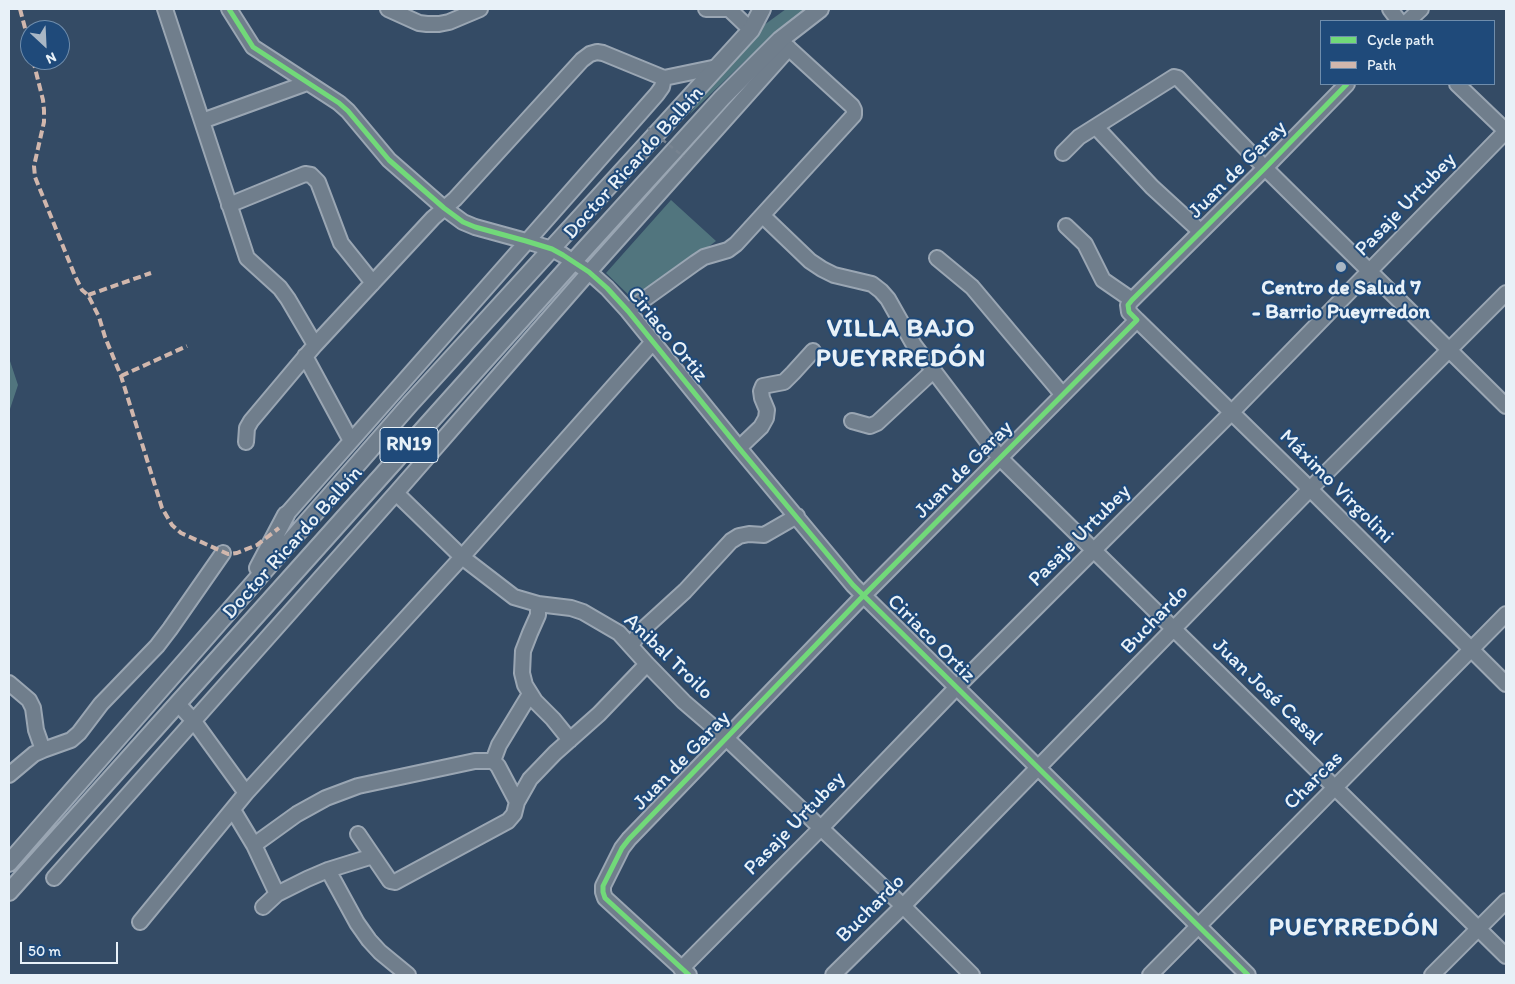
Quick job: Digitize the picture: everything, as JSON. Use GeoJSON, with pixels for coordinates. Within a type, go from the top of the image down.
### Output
{"type":"FeatureCollection","features":[{"type":"Feature","properties":{"kind":"main road","name":"Doctor Ricardo Balbín"},"geometry":{"type":"LineString","coordinates":[[9,863],[410,404],[751,30],[762,9]]}},
{"type":"Feature","properties":{"kind":"main road","name":"RN19"},"geometry":{"type":"LineString","coordinates":[[751,30],[776,9]]}},
{"type":"Feature","properties":{"kind":"main road","name":"Doctor Ricardo Balbín"},"geometry":{"type":"LineString","coordinates":[[9,892],[722,98],[784,44],[820,9]]}},
{"type":"Feature","properties":{"kind":"main road"},"geometry":{"type":"LineString","coordinates":[[245,594],[286,515]]}},
{"type":"Feature","properties":{"kind":"street"},"geometry":{"type":"LineString","coordinates":[[165,9],[247,258],[280,288],[315,345]]}},
{"type":"Feature","properties":{"kind":"street","name":"Ciriaco Ortiz"},"geometry":{"type":"LineString","coordinates":[[229,9],[253,47],[348,111],[389,160],[444,208],[467,224],[552,249],[589,272],[607,288],[628,311],[853,585],[1248,975]]}},
{"type":"Feature","properties":{"kind":"street"},"geometry":{"type":"LineString","coordinates":[[388,9],[419,23],[439,24],[449,22],[480,9]]}},
{"type":"Feature","properties":{"kind":"street"},"geometry":{"type":"LineString","coordinates":[[706,9],[729,9],[751,30]]}},
{"type":"Feature","properties":{"kind":"street"},"geometry":{"type":"LineString","coordinates":[[1390,9],[1398,20]]}},
{"type":"Feature","properties":{"kind":"street"},"geometry":{"type":"LineString","coordinates":[[1409,20],[1420,9]]}},
{"type":"Feature","properties":{"kind":"street"},"geometry":{"type":"LineString","coordinates":[[54,878],[396,493],[589,272],[784,44],[852,106],[854,115],[736,244],[728,250],[694,262],[628,311]]}},
{"type":"Feature","properties":{"kind":"street"},"geometry":{"type":"LineString","coordinates":[[246,442],[247,428],[251,421],[315,345],[372,283],[455,199],[582,60],[590,54],[603,53],[664,78],[717,67]]}},
{"type":"Feature","properties":{"kind":"street"},"geometry":{"type":"LineString","coordinates":[[1063,153],[1079,137],[1174,77],[1178,78],[1265,168],[1506,406]]}},
{"type":"Feature","properties":{"kind":"street"},"geometry":{"type":"LineString","coordinates":[[286,515],[657,94],[662,87],[664,78]]}},
{"type":"Feature","properties":{"kind":"street"},"geometry":{"type":"LineString","coordinates":[[202,121],[307,83]]}},
{"type":"Feature","properties":{"kind":"street","name":"Juan de Garay"},"geometry":{"type":"LineString","coordinates":[[1132,300],[1346,85]]}},
{"type":"Feature","properties":{"kind":"street"},"geometry":{"type":"LineString","coordinates":[[1458,85],[1506,131]]}},
{"type":"Feature","properties":{"kind":"street"},"geometry":{"type":"LineString","coordinates":[[1096,127],[1152,187],[1200,231]]}},
{"type":"Feature","properties":{"kind":"street","name":"Pasaje Urtubey"},"geometry":{"type":"LineString","coordinates":[[685,972],[957,687],[1232,413],[1506,131]]}},
{"type":"Feature","properties":{"kind":"street"},"geometry":{"type":"LineString","coordinates":[[229,205],[304,174],[312,175],[318,182],[337,235],[372,283]]}},
{"type":"Feature","properties":{"kind":"street","name":"Juan José Casal"},"geometry":{"type":"LineString","coordinates":[[763,216],[810,261],[822,269],[834,275],[872,284],[881,291],[888,299],[914,345],[1000,458],[1506,956]]}},
{"type":"Feature","properties":{"kind":"street"},"geometry":{"type":"LineString","coordinates":[[1066,226],[1085,244],[1103,280],[1132,300],[1128,305],[1129,312],[1137,320]]}},
{"type":"Feature","properties":{"kind":"street"},"geometry":{"type":"LineString","coordinates":[[937,258],[972,287],[1062,394]]}},
{"type":"Feature","properties":{"kind":"street","name":"Buchardo"},"geometry":{"type":"LineString","coordinates":[[833,975],[903,906],[1310,489],[1506,294]]}},
{"type":"Feature","properties":{"kind":"street","name":"Juan de Garay"},"geometry":{"type":"LineString","coordinates":[[685,972],[605,898],[602,892],[603,886],[622,848],[629,838],[864,595],[1137,320]]}},
{"type":"Feature","properties":{"kind":"street","name":"Máximo Virgolini"},"geometry":{"type":"LineString","coordinates":[[1137,320],[1506,684]]}},
{"type":"Feature","properties":{"kind":"street"},"geometry":{"type":"LineString","coordinates":[[140,922],[246,793],[462,557],[652,342]]}},
{"type":"Feature","properties":{"kind":"street"},"geometry":{"type":"LineString","coordinates":[[739,448],[761,427],[766,418],[767,410],[761,391],[763,386],[784,382],[813,351]]}},
{"type":"Feature","properties":{"kind":"street"},"geometry":{"type":"LineString","coordinates":[[306,356],[350,441]]}},
{"type":"Feature","properties":{"kind":"street"},"geometry":{"type":"LineString","coordinates":[[852,421],[870,426],[877,423],[933,371]]}},
{"type":"Feature","properties":{"kind":"street","name":"Anibal Troilo"},"geometry":{"type":"LineString","coordinates":[[396,493],[462,557],[514,597],[538,604],[570,608],[583,612],[620,633],[684,702],[726,738],[821,828],[972,975]]}},
{"type":"Feature","properties":{"kind":"street"},"geometry":{"type":"LineString","coordinates":[[631,646],[639,633],[685,591],[731,541],[739,536],[749,534],[764,535],[797,516]]}},
{"type":"Feature","properties":{"kind":"street"},"geometry":{"type":"LineString","coordinates":[[9,775],[34,754],[63,744],[79,733],[101,704],[157,646],[223,553]]}},
{"type":"Feature","properties":{"kind":"street"},"geometry":{"type":"LineString","coordinates":[[538,604],[538,616],[523,651],[522,672],[525,685],[534,701],[553,719],[570,740]]}},
{"type":"Feature","properties":{"kind":"street","name":"Charcas"},"geometry":{"type":"LineString","coordinates":[[1150,975],[1506,614]]}},
{"type":"Feature","properties":{"kind":"street"},"geometry":{"type":"LineString","coordinates":[[358,834],[390,882],[395,882],[508,820],[514,814],[517,802],[530,779],[599,714],[647,664]]}},
{"type":"Feature","properties":{"kind":"street"},"geometry":{"type":"LineString","coordinates":[[9,683],[29,700],[33,708],[36,730],[42,750]]}},
{"type":"Feature","properties":{"kind":"street"},"geometry":{"type":"LineString","coordinates":[[493,761],[499,745],[530,694]]}},
{"type":"Feature","properties":{"kind":"street"},"geometry":{"type":"LineString","coordinates":[[178,704],[193,720],[246,793]]}},
{"type":"Feature","properties":{"kind":"street"},"geometry":{"type":"LineString","coordinates":[[254,845],[297,814],[326,798],[358,786],[475,761],[493,761],[498,766],[517,802]]}},
{"type":"Feature","properties":{"kind":"street"},"geometry":{"type":"LineString","coordinates":[[233,810],[254,845],[277,894]]}},
{"type":"Feature","properties":{"kind":"street"},"geometry":{"type":"LineString","coordinates":[[263,907],[277,894],[328,870],[373,856]]}},
{"type":"Feature","properties":{"kind":"street"},"geometry":{"type":"LineString","coordinates":[[328,870],[369,940],[380,952],[408,975]]}},
{"type":"Feature","properties":{"kind":"street"},"geometry":{"type":"LineString","coordinates":[[1432,975],[1506,901]]}},
{"type":"Feature","properties":{"kind":"path"},"geometry":{"type":"LineString","coordinates":[[648,128],[684,157]]}},
{"type":"Feature","properties":{"kind":"green space"},"geometry":{"type":"Polygon","coordinates":[[[786,9],[807,9],[747,59],[689,115],[730,57],[764,25],[786,9]]]}},
{"type":"Feature","properties":{"kind":"green space"},"geometry":{"type":"Polygon","coordinates":[[[671,200],[716,241],[636,302],[606,273],[671,200]]]}},
{"type":"Feature","properties":{"kind":"green space"},"geometry":{"type":"Polygon","coordinates":[[[9,358],[18,385],[9,412],[9,358]]]}},
{"type":"Feature","properties":{"kind":"marked path"},"geometry":{"type":"LineString","coordinates":[[20,9],[23,20]]}},
{"type":"Feature","properties":{"kind":"marked path"},"geometry":{"type":"LineString","coordinates":[[36,70],[43,100],[44,122],[34,166],[35,177],[75,276],[82,290],[88,295],[99,317],[121,376],[162,508],[172,525],[181,533],[228,554],[237,553],[257,545],[279,528]]}},
{"type":"Feature","properties":{"kind":"marked path"},"geometry":{"type":"LineString","coordinates":[[88,295],[151,273]]}},
{"type":"Feature","properties":{"kind":"marked path"},"geometry":{"type":"LineString","coordinates":[[121,376],[187,346]]}},
{"type":"Feature","properties":{"kind":"cycle path"},"geometry":{"type":"LineString","coordinates":[[229,9],[253,47],[339,103],[389,160],[444,208],[463,222],[475,227],[552,249],[589,272],[607,288],[628,311],[853,585],[1248,975]]}},
{"type":"Feature","properties":{"kind":"cycle path"},"geometry":{"type":"LineString","coordinates":[[689,975],[605,898],[603,886],[622,848],[864,595],[1137,320],[1129,312],[1128,305],[1132,300],[1346,85]]}},
{"type":"Feature","properties":{"kind":"place","name":"Centro de Salud 7 - Barrio Pueyrredon"},"geometry":{"type":"Point","coordinates":[1341,267]}},
{"type":"Feature","properties":{"kind":"district","name":"VILLA BAJO PUEYRREDÓN"},"geometry":{"type":"Point","coordinates":[901,344]}},
{"type":"Feature","properties":{"kind":"district","name":"PUEYRREDÓN"},"geometry":{"type":"Point","coordinates":[1354,928]}}]}
